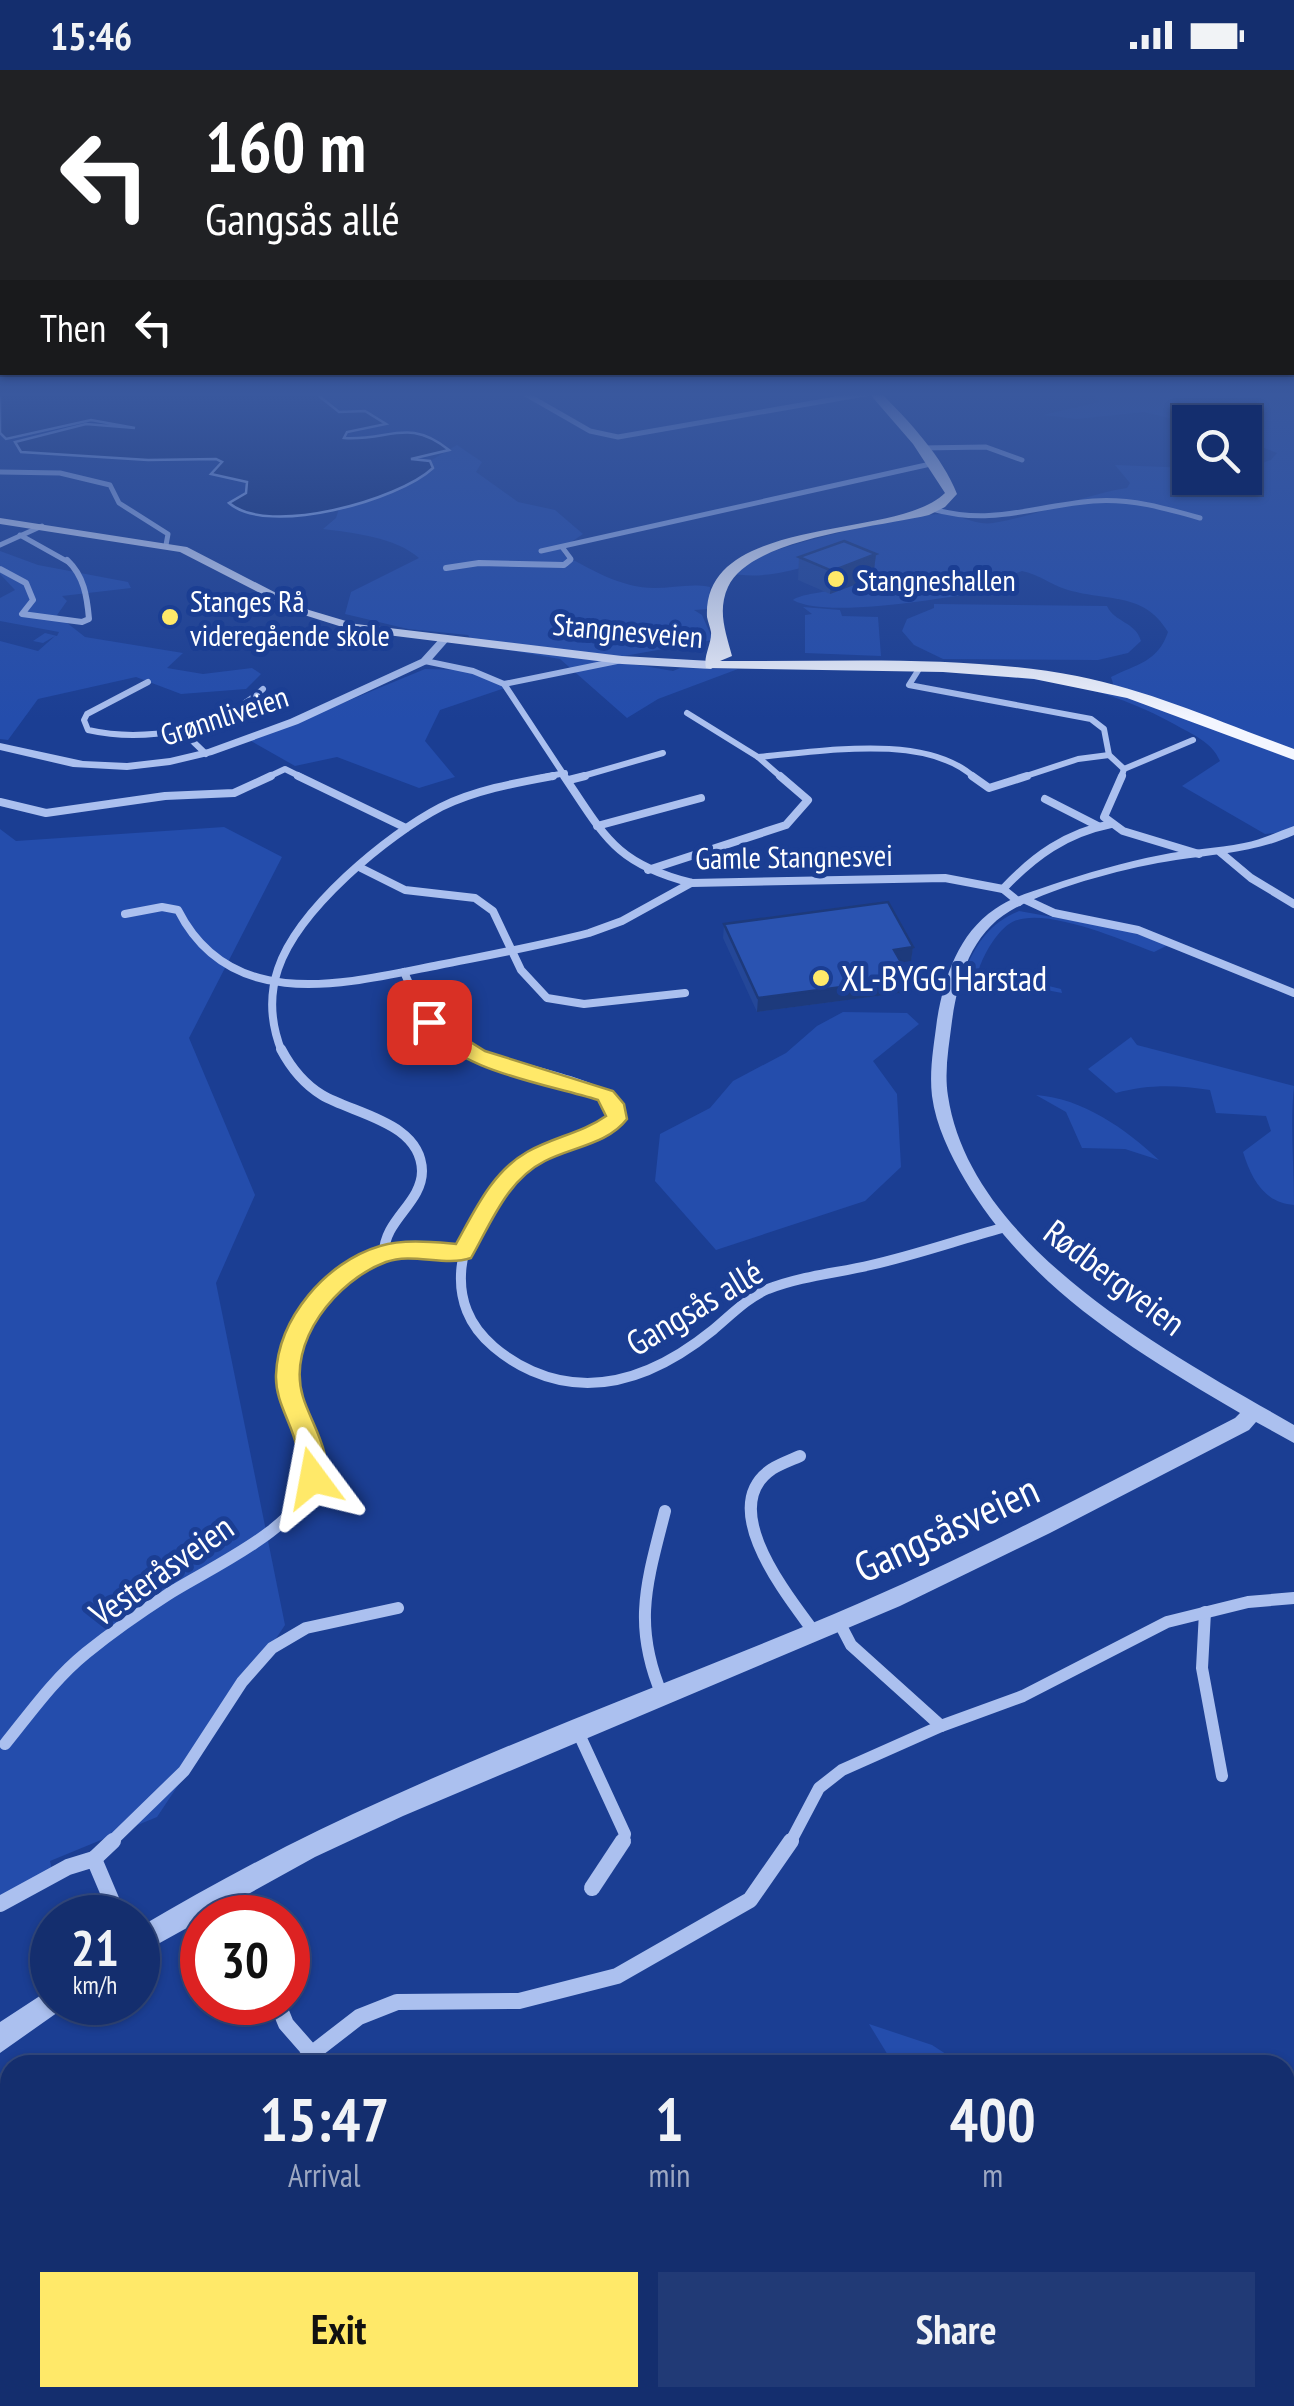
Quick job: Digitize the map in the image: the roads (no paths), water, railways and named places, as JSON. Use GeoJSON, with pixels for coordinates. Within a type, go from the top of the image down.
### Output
{"type":"FeatureCollection","features":[{"type":"Feature","properties":{"kind":"main road"},"geometry":{"type":"LineString","coordinates":[[719,666],[716,594],[726,574],[742,561],[794,540],[932,509],[945,501]]}},
{"type":"Feature","properties":{"kind":"main road","name":"Stangnesveien"},"geometry":{"type":"LineString","coordinates":[[0,521],[166,545],[200,555],[326,620],[622,660],[719,666],[919,669],[1079,681],[1132,696],[1294,758]]}},
{"type":"Feature","properties":{"kind":"street"},"geometry":{"type":"LineString","coordinates":[[118,501],[168,534],[166,545]]}},
{"type":"Feature","properties":{"kind":"street"},"geometry":{"type":"LineString","coordinates":[[541,552],[766,501]]}},
{"type":"Feature","properties":{"kind":"street"},"geometry":{"type":"LineString","coordinates":[[932,509],[964,518],[992,520],[1101,501]]}},
{"type":"Feature","properties":{"kind":"street"},"geometry":{"type":"LineString","coordinates":[[1130,501],[1200,518]]}},
{"type":"Feature","properties":{"kind":"street"},"geometry":{"type":"LineString","coordinates":[[0,545],[42,526]]}},
{"type":"Feature","properties":{"kind":"street"},"geometry":{"type":"LineString","coordinates":[[0,570],[26,580],[31,588],[34,600],[22,614],[82,622],[89,619],[87,589],[70,562],[42,552],[20,535]]}},
{"type":"Feature","properties":{"kind":"street"},"geometry":{"type":"LineString","coordinates":[[446,568],[479,563],[556,566],[571,560],[562,546]]}},
{"type":"Feature","properties":{"kind":"street","name":"Grønnliveien"},"geometry":{"type":"LineString","coordinates":[[0,746],[70,764],[99,766],[161,763],[206,754],[274,730],[424,660],[445,639]]}},
{"type":"Feature","properties":{"kind":"street"},"geometry":{"type":"LineString","coordinates":[[424,660],[504,684],[622,660]]}},
{"type":"Feature","properties":{"kind":"street"},"geometry":{"type":"LineString","coordinates":[[919,669],[910,685],[1092,719],[1104,728],[1109,755],[1124,768]]}},
{"type":"Feature","properties":{"kind":"street"},"geometry":{"type":"LineString","coordinates":[[148,682],[86,714],[88,730],[117,737],[181,730],[248,704],[263,689]]}},
{"type":"Feature","properties":{"kind":"street","name":"Gamle Stangnesvei"},"geometry":{"type":"LineString","coordinates":[[504,684],[598,826],[626,859],[648,870],[692,883],[908,877],[977,882],[1054,913],[1138,930],[1294,993]]}},
{"type":"Feature","properties":{"kind":"street"},"geometry":{"type":"LineString","coordinates":[[648,870],[786,825],[808,800],[758,757],[687,713]]}},
{"type":"Feature","properties":{"kind":"street"},"geometry":{"type":"LineString","coordinates":[[181,730],[206,754]]}},
{"type":"Feature","properties":{"kind":"street"},"geometry":{"type":"LineString","coordinates":[[1193,740],[1124,768],[1104,807],[1105,820],[1110,824],[1184,845],[1199,854]]}},
{"type":"Feature","properties":{"kind":"street"},"geometry":{"type":"LineString","coordinates":[[758,757],[860,752],[919,754],[955,762],[989,788],[1078,760],[1109,755]]}},
{"type":"Feature","properties":{"kind":"street"},"geometry":{"type":"LineString","coordinates":[[384,1253],[384,1236],[416,1195],[422,1168],[420,1156],[406,1135],[319,1093],[287,1060],[274,1024],[280,964],[294,940],[377,849],[440,807],[480,792],[663,753]]}},
{"type":"Feature","properties":{"kind":"street"},"geometry":{"type":"LineString","coordinates":[[0,802],[46,813],[166,796],[215,796],[234,793],[285,768],[406,828]]}},
{"type":"Feature","properties":{"kind":"street"},"geometry":{"type":"LineString","coordinates":[[598,826],[701,798]]}},
{"type":"Feature","properties":{"kind":"street"},"geometry":{"type":"LineString","coordinates":[[1045,799],[1099,826]]}},
{"type":"Feature","properties":{"kind":"street"},"geometry":{"type":"LineString","coordinates":[[1003,890],[1053,844],[1110,824]]}},
{"type":"Feature","properties":{"kind":"street","name":"Rødbergveien"},"geometry":{"type":"LineString","coordinates":[[1294,830],[1266,844],[1172,856],[1022,901],[980,926],[964,948],[945,1016],[938,1081],[948,1130],[972,1181],[1002,1228],[1033,1262],[1092,1308],[1294,1435]]}},
{"type":"Feature","properties":{"kind":"street"},"geometry":{"type":"LineString","coordinates":[[1220,852],[1251,878],[1294,904]]}},
{"type":"Feature","properties":{"kind":"street"},"geometry":{"type":"LineString","coordinates":[[361,868],[405,890],[483,902],[492,910],[534,990],[564,1003],[601,1003],[663,992],[685,993]]}},
{"type":"Feature","properties":{"kind":"street"},"geometry":{"type":"LineString","coordinates":[[125,914],[162,907],[178,910],[184,928],[208,951],[231,965],[310,986],[404,972],[606,927],[692,883]]}},
{"type":"Feature","properties":{"kind":"street"},"geometry":{"type":"LineString","coordinates":[[404,972],[420,1012],[452,1042],[494,1062],[598,1092],[614,1104],[617,1119],[598,1132],[537,1156],[514,1172],[491,1202],[463,1252]]}},
{"type":"Feature","properties":{"kind":"street","name":"Gangsås allé"},"geometry":{"type":"LineString","coordinates":[[463,1252],[463,1297],[470,1317],[491,1346],[544,1376],[602,1383],[651,1370],[766,1290],[902,1258],[1002,1228]]}},
{"type":"Feature","properties":{"kind":"street","name":"Vesteråsveien"},"geometry":{"type":"LineString","coordinates":[[5,1744],[64,1672],[166,1596],[272,1527],[307,1493],[314,1461],[289,1394],[288,1372],[297,1336],[330,1286],[358,1264],[384,1253],[463,1252]]}},
{"type":"Feature","properties":{"kind":"street","name":"Gangsåsveien"},"geometry":{"type":"LineString","coordinates":[[160,1929],[313,1845],[839,1622],[1071,1512],[1242,1424],[1254,1411]]}},
{"type":"Feature","properties":{"kind":"street"},"geometry":{"type":"LineString","coordinates":[[800,1456],[783,1461],[760,1478],[750,1516],[752,1536],[762,1557],[814,1632]]}},
{"type":"Feature","properties":{"kind":"street"},"geometry":{"type":"LineString","coordinates":[[662,1696],[640,1639],[643,1601],[666,1510]]}},
{"type":"Feature","properties":{"kind":"street"},"geometry":{"type":"LineString","coordinates":[[317,2055],[359,2017],[396,2002],[519,2001],[617,1976],[750,1900],[781,1861],[819,1788],[842,1770],[941,1726],[1023,1696],[1167,1622],[1248,1602],[1294,1598]]}},
{"type":"Feature","properties":{"kind":"street"},"geometry":{"type":"LineString","coordinates":[[0,1904],[68,1867],[94,1858],[184,1771],[242,1682],[272,1648],[306,1628],[398,1608]]}},
{"type":"Feature","properties":{"kind":"street"},"geometry":{"type":"LineString","coordinates":[[1205,1612],[1202,1668],[1222,1776]]}},
{"type":"Feature","properties":{"kind":"street"},"geometry":{"type":"LineString","coordinates":[[839,1622],[851,1645],[941,1726]]}},
{"type":"Feature","properties":{"kind":"street"},"geometry":{"type":"LineString","coordinates":[[578,1731],[626,1834],[622,1846],[592,1888]]}},
{"type":"Feature","properties":{"kind":"street"},"geometry":{"type":"LineString","coordinates":[[94,1858],[109,1895]]}},
{"type":"Feature","properties":{"kind":"street"},"geometry":{"type":"LineString","coordinates":[[234,1885],[237,1895]]}},
{"type":"Feature","properties":{"kind":"street"},"geometry":{"type":"LineString","coordinates":[[0,2039],[30,2017]]}},
{"type":"Feature","properties":{"kind":"street"},"geometry":{"type":"LineString","coordinates":[[287,2025],[306,2055]]}},
{"type":"Feature","properties":{"kind":"place","name":"Stangneshallen"},"geometry":{"type":"Point","coordinates":[836,579]}},
{"type":"Feature","properties":{"kind":"place","name":"Stanges Rå videregående skole"},"geometry":{"type":"Point","coordinates":[170,617]}},
{"type":"Feature","properties":{"kind":"place","name":"XL-BYGG Harstad"},"geometry":{"type":"Point","coordinates":[821,978]}}]}
